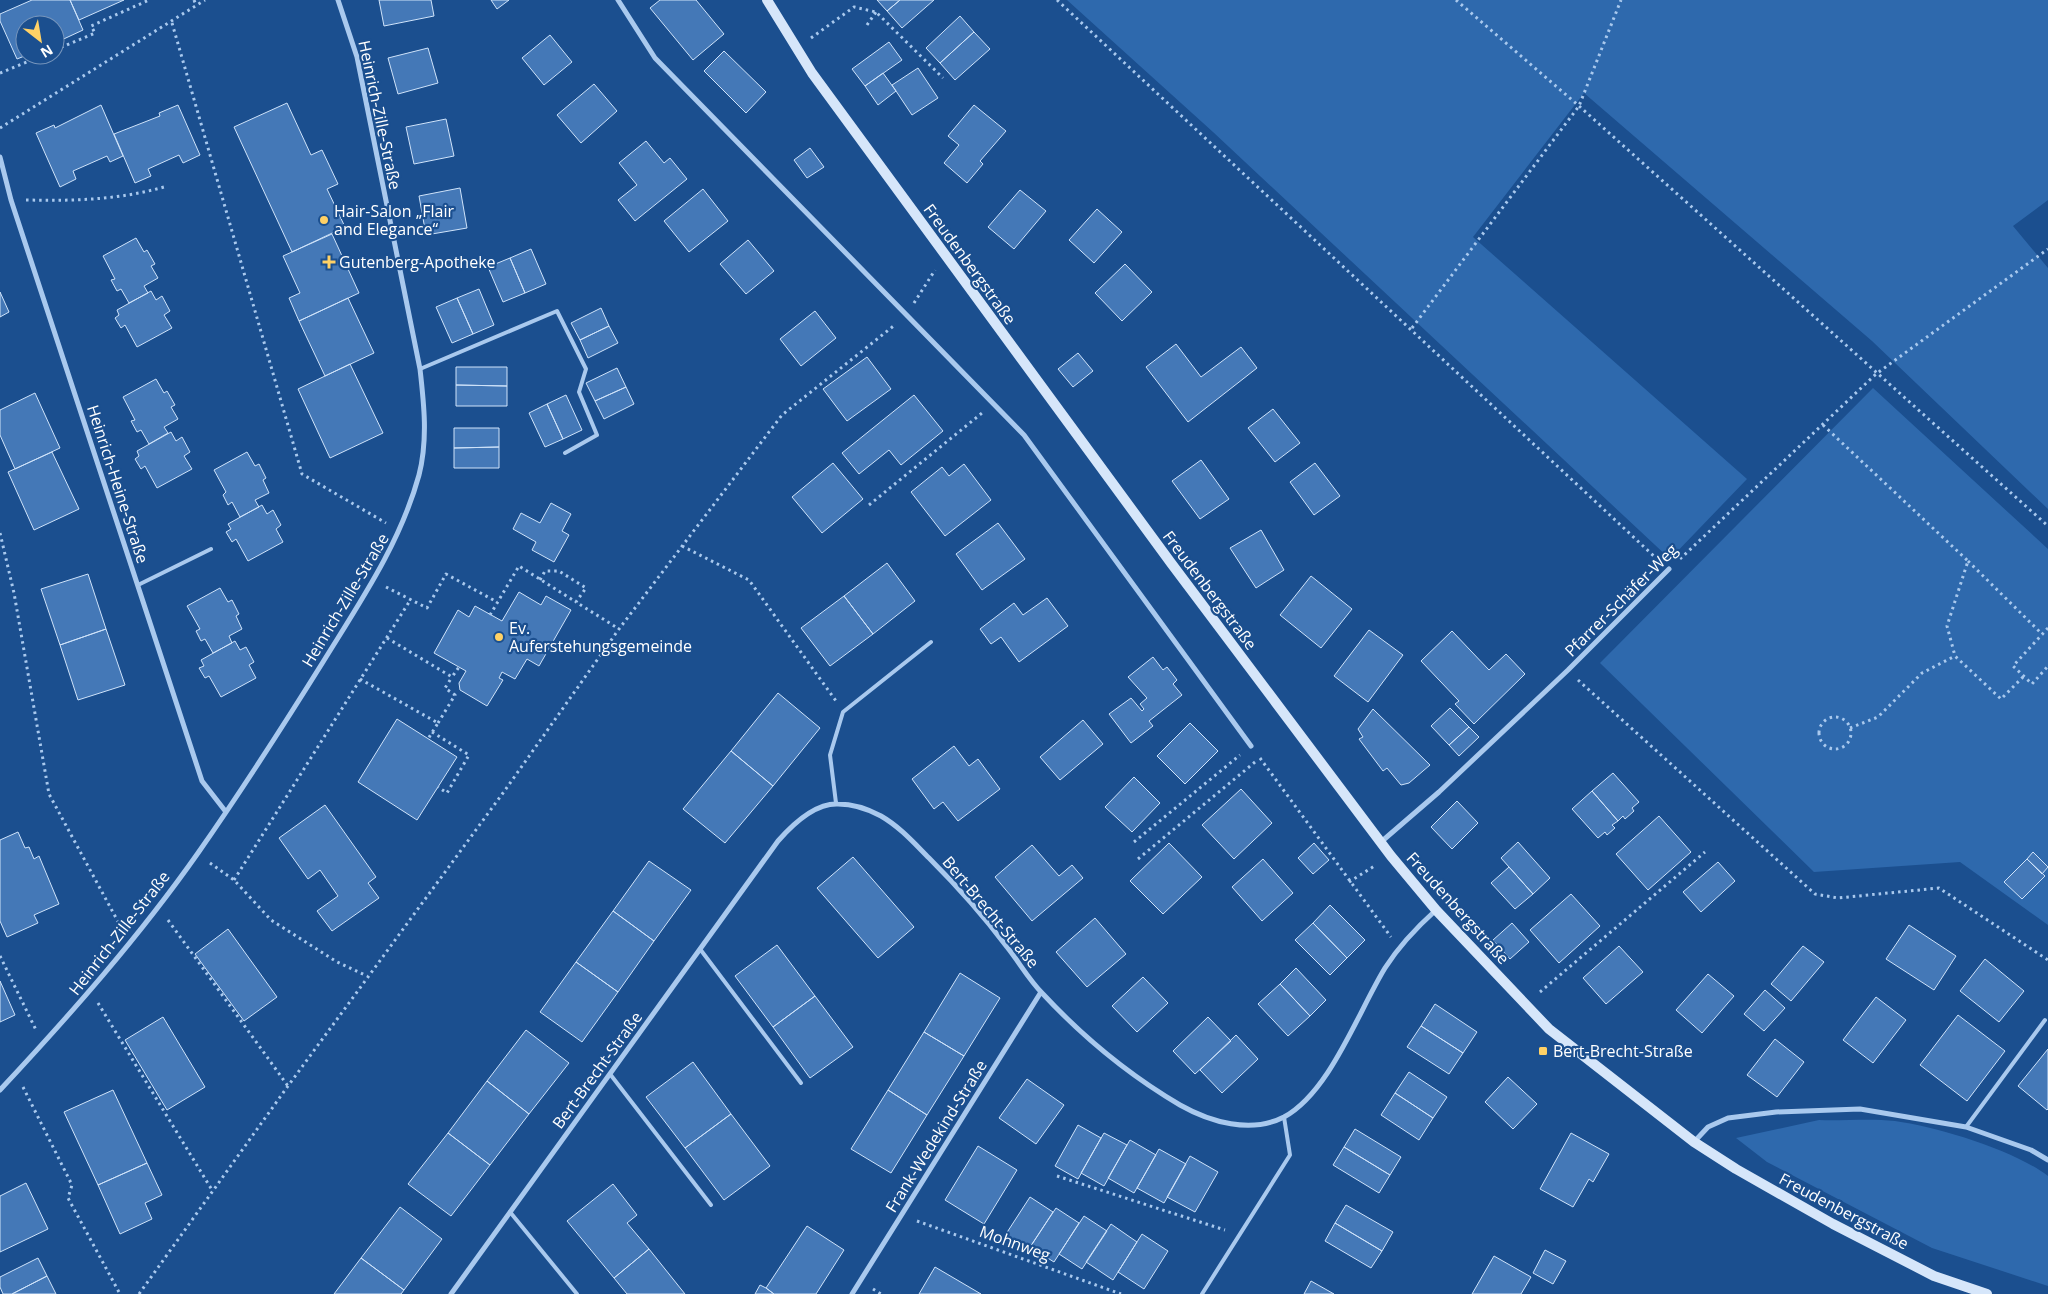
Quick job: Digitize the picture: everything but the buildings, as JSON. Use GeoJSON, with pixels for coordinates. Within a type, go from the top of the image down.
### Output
{"type":"FeatureCollection","features":[{"type":"Feature","properties":{"kind":"street","name":"Heinrich-Zille-Straße"},"geometry":{"type":"LineString","coordinates":[[0,1090],[90,990],[197,854],[226,812],[279,734],[374,581],[400,531],[419,474],[426,416],[420,369],[357,57],[338,0]]}},
{"type":"Feature","properties":{"kind":"street"},"geometry":{"type":"LineString","coordinates":[[618,0],[655,58],[1024,435],[1251,746]]}},
{"type":"Feature","properties":{"kind":"street","name":"Freudenbergstraße"},"geometry":{"type":"LineString","coordinates":[[767,0],[796,48],[1165,555],[1391,856],[1436,910],[1549,1029],[1694,1142],[1736,1169],[1833,1224],[1934,1276],[1987,1294]]}},
{"type":"Feature","properties":{"kind":"street","name":"Heinrich-Heine-Straße"},"geometry":{"type":"LineString","coordinates":[[0,157],[11,200],[202,781],[226,812]]}},
{"type":"Feature","properties":{"kind":"street","name":"Pfarrer-Schäfer-Weg"},"geometry":{"type":"LineString","coordinates":[[1381,842],[1439,792],[1568,670],[1669,569]]}},
{"type":"Feature","properties":{"kind":"street","name":"Bert-Brecht-Straße"},"geometry":{"type":"LineString","coordinates":[[451,1294],[778,841],[794,823],[814,811],[836,803],[861,807],[881,816],[902,831],[961,890],[1041,992],[1087,1038],[1152,1088],[1195,1113],[1241,1126],[1266,1124],[1284,1117],[1305,1102],[1324,1078],[1399,947],[1436,910]]}},
{"type":"Feature","properties":{"kind":"street","name":"Frank-Wedekind-Straße"},"geometry":{"type":"LineString","coordinates":[[852,1294],[1041,992]]}},
{"type":"Feature","properties":{"kind":"street"},"geometry":{"type":"LineString","coordinates":[[1694,1142],[1708,1127],[1728,1118],[1776,1112],[1860,1109],[1966,1128],[2031,1150],[2048,1160]]}},
{"type":"Feature","properties":{"kind":"lane"},"geometry":{"type":"LineString","coordinates":[[420,369],[557,311],[586,369],[579,392],[597,435],[565,453]]}},
{"type":"Feature","properties":{"kind":"lane"},"geometry":{"type":"LineString","coordinates":[[138,585],[211,549]]}},
{"type":"Feature","properties":{"kind":"lane"},"geometry":{"type":"LineString","coordinates":[[836,803],[830,755],[843,712],[931,642]]}},
{"type":"Feature","properties":{"kind":"lane"},"geometry":{"type":"LineString","coordinates":[[700,949],[801,1083]]}},
{"type":"Feature","properties":{"kind":"lane"},"geometry":{"type":"LineString","coordinates":[[1966,1128],[2045,1020]]}},
{"type":"Feature","properties":{"kind":"lane"},"geometry":{"type":"LineString","coordinates":[[610,1074],[711,1205]]}},
{"type":"Feature","properties":{"kind":"lane"},"geometry":{"type":"LineString","coordinates":[[1202,1294],[1290,1155],[1284,1117]]}},
{"type":"Feature","properties":{"kind":"lane"},"geometry":{"type":"LineString","coordinates":[[510,1212],[577,1294]]}},
{"type":"Feature","properties":{"kind":"path"},"geometry":{"type":"LineString","coordinates":[[65,46],[95,34],[91,26],[149,0]]}},
{"type":"Feature","properties":{"kind":"path"},"geometry":{"type":"LineString","coordinates":[[194,0],[196,5]]}},
{"type":"Feature","properties":{"kind":"path"},"geometry":{"type":"LineString","coordinates":[[0,128],[172,23],[205,0]]}},
{"type":"Feature","properties":{"kind":"path"},"geometry":{"type":"LineString","coordinates":[[1057,0],[1412,328],[1669,569]]}},
{"type":"Feature","properties":{"kind":"path"},"geometry":{"type":"LineString","coordinates":[[1456,0],[1580,106],[1876,374],[2048,526]]}},
{"type":"Feature","properties":{"kind":"path"},"geometry":{"type":"LineString","coordinates":[[1412,328],[1580,106],[1621,0]]}},
{"type":"Feature","properties":{"kind":"path"},"geometry":{"type":"LineString","coordinates":[[796,48],[854,7],[876,12],[943,78]]}},
{"type":"Feature","properties":{"kind":"path"},"geometry":{"type":"LineString","coordinates":[[867,25],[876,12]]}},
{"type":"Feature","properties":{"kind":"path"},"geometry":{"type":"LineString","coordinates":[[172,23],[302,474],[400,531]]}},
{"type":"Feature","properties":{"kind":"path"},"geometry":{"type":"LineString","coordinates":[[0,74],[21,65]]}},
{"type":"Feature","properties":{"kind":"path"},"geometry":{"type":"LineString","coordinates":[[11,200],[74,201],[133,196],[164,187]]}},
{"type":"Feature","properties":{"kind":"path","name":"Pfarrer-Schäfer-Weg"},"geometry":{"type":"LineString","coordinates":[[1669,569],[1876,374],[2048,249]]}},
{"type":"Feature","properties":{"kind":"path"},"geometry":{"type":"LineString","coordinates":[[139,1294],[367,976],[503,793],[619,628],[782,414],[906,316],[945,255]]}},
{"type":"Feature","properties":{"kind":"path"},"geometry":{"type":"LineString","coordinates":[[869,505],[994,403]]}},
{"type":"Feature","properties":{"kind":"path"},"geometry":{"type":"LineString","coordinates":[[1823,425],[1968,561],[2042,634]]}},
{"type":"Feature","properties":{"kind":"path"},"geometry":{"type":"LineString","coordinates":[[0,533],[14,592],[49,794],[129,942]]}},
{"type":"Feature","properties":{"kind":"path"},"geometry":{"type":"LineString","coordinates":[[682,546],[749,580],[843,712]]}},
{"type":"Feature","properties":{"kind":"path"},"geometry":{"type":"LineString","coordinates":[[1968,561],[1947,626],[1955,656],[2000,700],[2024,676]]}},
{"type":"Feature","properties":{"kind":"path"},"geometry":{"type":"LineString","coordinates":[[490,615],[518,566],[619,628]]}},
{"type":"Feature","properties":{"kind":"path"},"geometry":{"type":"LineString","coordinates":[[540,580],[545,571],[559,571],[586,588],[576,602]]}},
{"type":"Feature","properties":{"kind":"path"},"geometry":{"type":"LineString","coordinates":[[374,581],[427,608],[446,574],[497,602]]}},
{"type":"Feature","properties":{"kind":"path"},"geometry":{"type":"LineString","coordinates":[[234,880],[411,599]]}},
{"type":"Feature","properties":{"kind":"path"},"geometry":{"type":"LineString","coordinates":[[2048,628],[2013,666],[2032,684],[2048,666]]}},
{"type":"Feature","properties":{"kind":"path"},"geometry":{"type":"LineString","coordinates":[[387,638],[452,676]]}},
{"type":"Feature","properties":{"kind":"path"},"geometry":{"type":"LineString","coordinates":[[1850,728],[1878,717],[1922,673],[1955,656]]}},
{"type":"Feature","properties":{"kind":"path"},"geometry":{"type":"LineString","coordinates":[[428,739],[455,695],[445,688],[458,667]]}},
{"type":"Feature","properties":{"kind":"path"},"geometry":{"type":"LineString","coordinates":[[1568,670],[1815,894],[1838,898],[1939,888],[2048,960]]}},
{"type":"Feature","properties":{"kind":"path"},"geometry":{"type":"LineString","coordinates":[[360,679],[438,723]]}},
{"type":"Feature","properties":{"kind":"path"},"geometry":{"type":"LineString","coordinates":[[1830,718],[1844,720],[1850,728],[1851,737],[1848,742],[1839,748],[1828,748],[1820,741],[1819,730],[1821,724],[1830,718]]}},
{"type":"Feature","properties":{"kind":"path"},"geometry":{"type":"LineString","coordinates":[[432,732],[469,755],[446,793],[438,787]]}},
{"type":"Feature","properties":{"kind":"path"},"geometry":{"type":"LineString","coordinates":[[1134,842],[1251,746],[1349,882],[1399,947]]}},
{"type":"Feature","properties":{"kind":"path"},"geometry":{"type":"LineString","coordinates":[[1138,859],[1260,758]]}},
{"type":"Feature","properties":{"kind":"path"},"geometry":{"type":"LineString","coordinates":[[1526,1004],[1705,852]]}},
{"type":"Feature","properties":{"kind":"path"},"geometry":{"type":"LineString","coordinates":[[197,854],[234,880],[271,920],[337,962],[367,976]]}},
{"type":"Feature","properties":{"kind":"path"},"geometry":{"type":"LineString","coordinates":[[1349,882],[1391,856]]}},
{"type":"Feature","properties":{"kind":"path"},"geometry":{"type":"LineString","coordinates":[[157,906],[288,1086]]}},
{"type":"Feature","properties":{"kind":"path"},"geometry":{"type":"LineString","coordinates":[[0,956],[44,1043]]}},
{"type":"Feature","properties":{"kind":"path"},"geometry":{"type":"LineString","coordinates":[[90,990],[212,1190]]}},
{"type":"Feature","properties":{"kind":"path"},"geometry":{"type":"LineString","coordinates":[[16,1073],[72,1185],[68,1198],[120,1294]]}},
{"type":"Feature","properties":{"kind":"path"},"geometry":{"type":"LineString","coordinates":[[1057,1176],[1240,1234]]}},
{"type":"Feature","properties":{"kind":"path","name":"Mohnweg"},"geometry":{"type":"LineString","coordinates":[[901,1215],[1121,1294]]}},
{"type":"Feature","properties":{"kind":"shaded area"},"geometry":{"type":"Polygon","coordinates":[[[1067,0],[2048,0],[2048,200],[2013,226],[2048,268],[2048,509],[1872,341],[1584,93],[1473,237],[1747,479],[1670,559],[1213,132],[1067,0]]]}},
{"type":"Feature","properties":{"kind":"shaded area"},"geometry":{"type":"Polygon","coordinates":[[[1873,388],[2048,549],[2048,925],[1960,862],[1814,872],[1600,663],[1873,388]]]}},
{"type":"Feature","properties":{"kind":"shaded area"},"geometry":{"type":"Polygon","coordinates":[[[1819,1120],[1886,1120],[1932,1128],[1975,1141],[2016,1157],[2048,1176],[2048,1286],[1932,1248],[1767,1162],[1736,1138],[1819,1120]]]}},
{"type":"Feature","properties":{"kind":"place","name":"Hair-Salon „Flair and Elegance“"},"geometry":{"type":"Point","coordinates":[324,220]}},
{"type":"Feature","properties":{"kind":"place","name":"Gutenberg-Apotheke"},"geometry":{"type":"Point","coordinates":[329,262]}},
{"type":"Feature","properties":{"kind":"place","name":"Ev. Auferstehungsgemeinde"},"geometry":{"type":"Point","coordinates":[499,637]}},
{"type":"Feature","properties":{"kind":"place","name":"Bert-Brecht-Straße"},"geometry":{"type":"Point","coordinates":[1543,1051]}}]}
